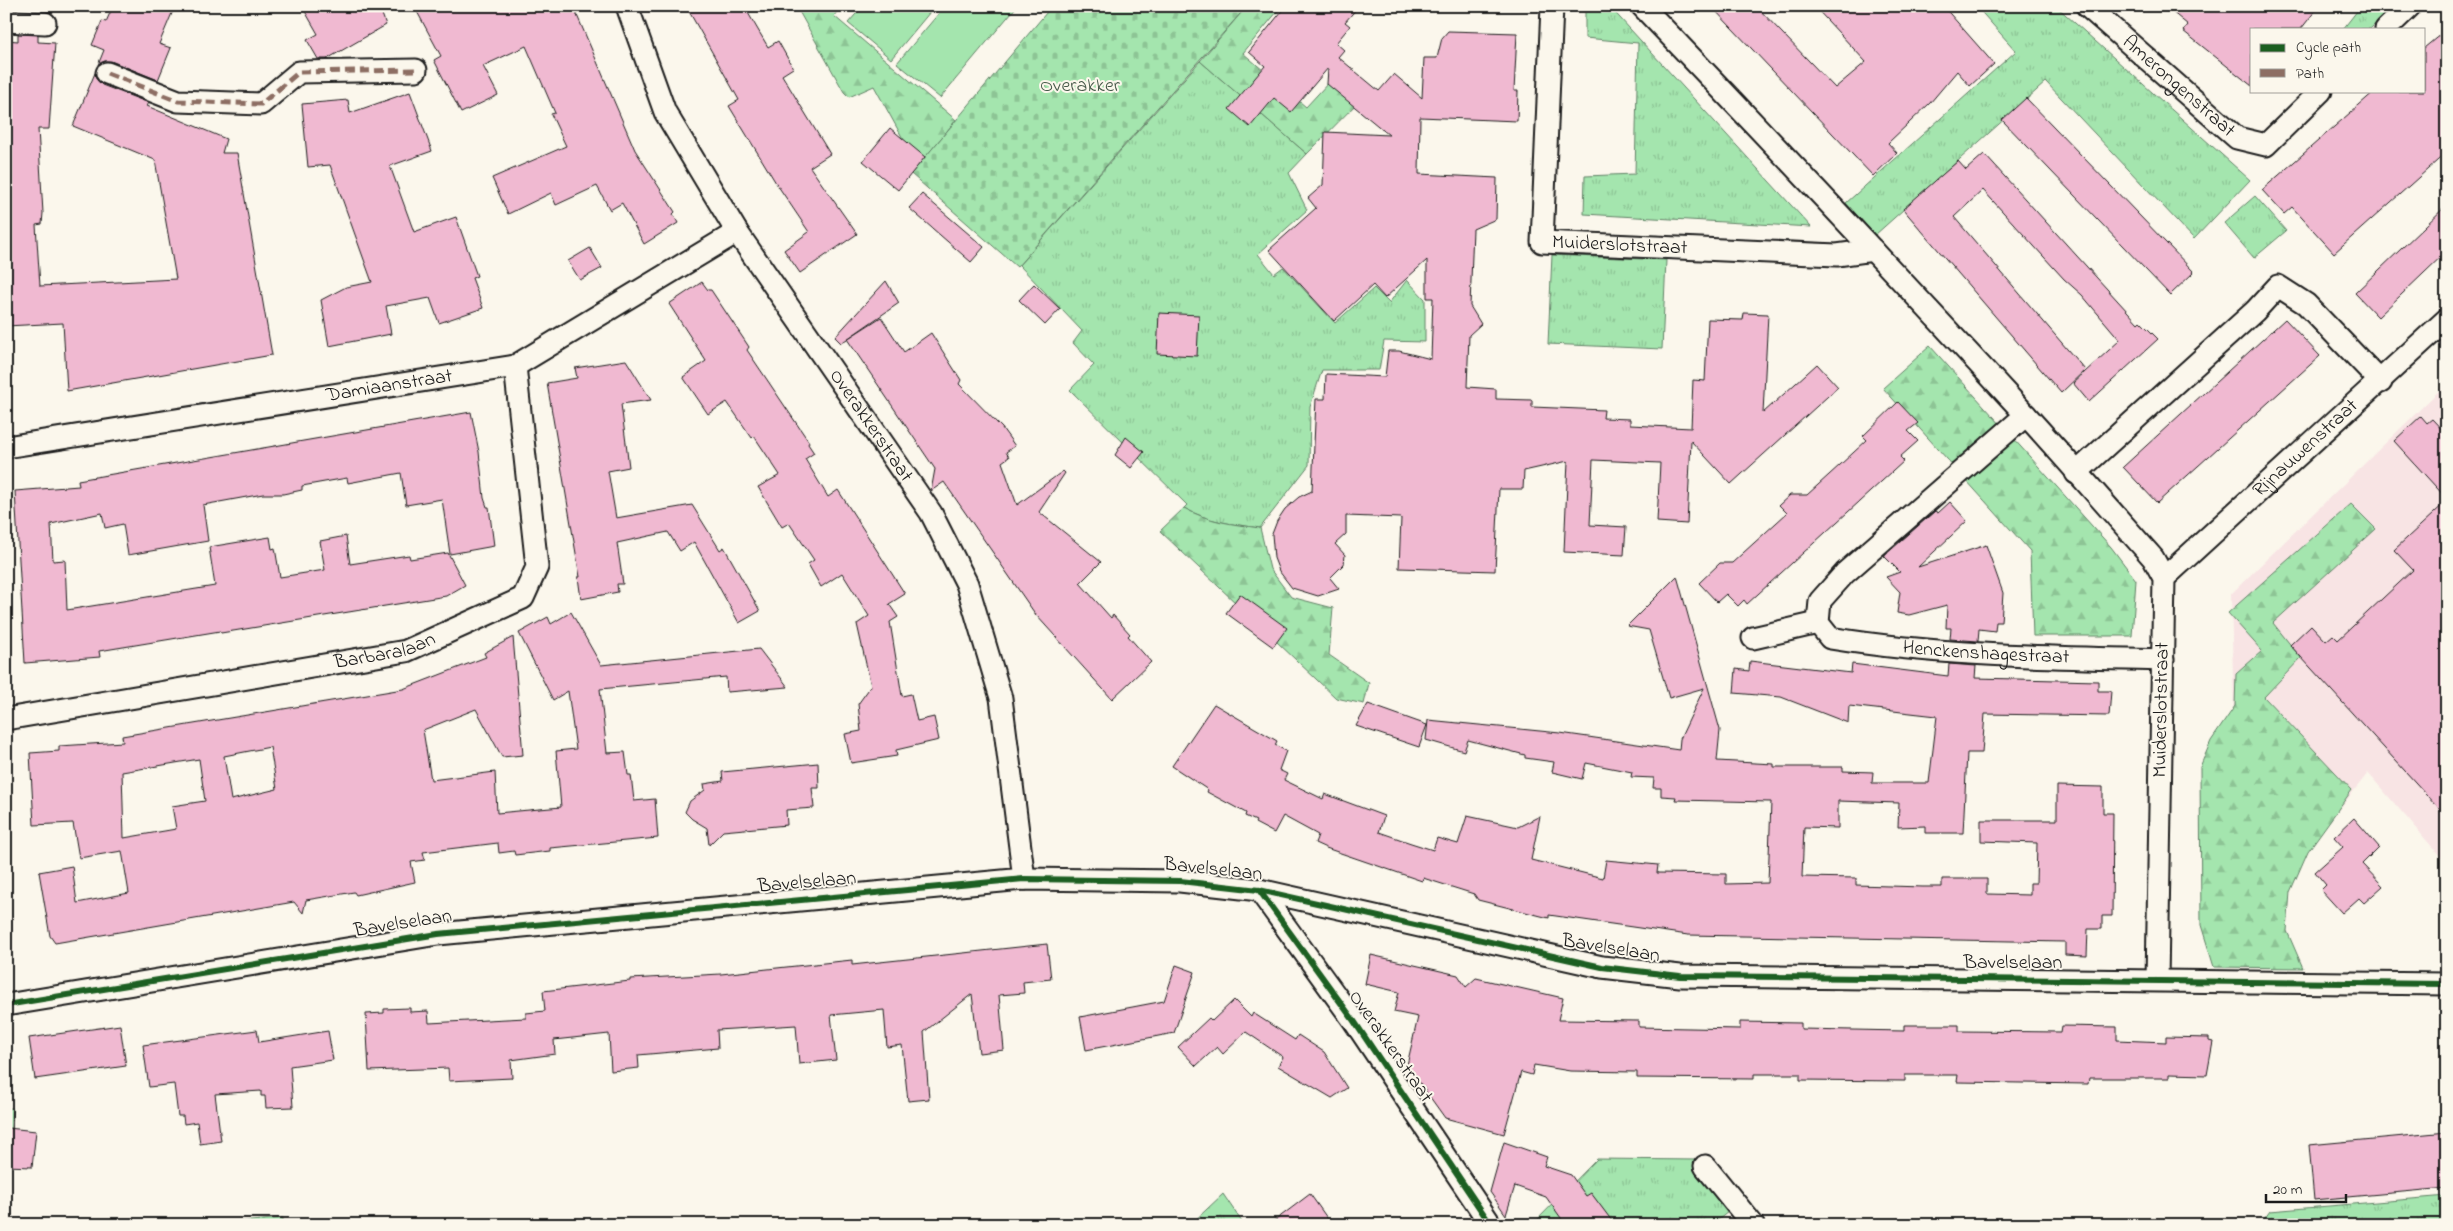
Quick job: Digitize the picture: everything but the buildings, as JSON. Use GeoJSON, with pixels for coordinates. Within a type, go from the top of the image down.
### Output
{"type":"FeatureCollection","features":[{"type":"Feature","properties":{"kind":"street","name":"Overakkerstraat"},"geometry":{"type":"LineString","coordinates":[[627,6],[665,112],[737,232],[931,513],[968,584],[1001,698],[1011,759],[1024,878]]}},
{"type":"Feature","properties":{"kind":"street","name":"Muiderslotstraat"},"geometry":{"type":"LineString","coordinates":[[1552,6],[1542,242],[1836,255],[1873,250]]}},
{"type":"Feature","properties":{"kind":"street"},"geometry":{"type":"LineString","coordinates":[[1642,6],[2026,415],[2153,558],[2164,578]]}},
{"type":"Feature","properties":{"kind":"street","name":"Amerongenstraat"},"geometry":{"type":"LineString","coordinates":[[2086,6],[2237,138],[2266,144],[2320,92]]}},
{"type":"Feature","properties":{"kind":"street"},"geometry":{"type":"LineString","coordinates":[[2387,28],[2410,6]]}},
{"type":"Feature","properties":{"kind":"street"},"geometry":{"type":"LineString","coordinates":[[6,21],[45,23]]}},
{"type":"Feature","properties":{"kind":"street"},"geometry":{"type":"LineString","coordinates":[[107,73],[178,101],[262,104],[299,72],[416,70]]}},
{"type":"Feature","properties":{"kind":"street","name":"Damiaanstraat"},"geometry":{"type":"LineString","coordinates":[[6,447],[515,366],[737,232]]}},
{"type":"Feature","properties":{"kind":"street"},"geometry":{"type":"LineString","coordinates":[[2076,473],[2255,311],[2278,286],[2306,304],[2381,382]]}},
{"type":"Feature","properties":{"kind":"street","name":"Rijnauwenstraat"},"geometry":{"type":"LineString","coordinates":[[2164,578],[2381,382],[2447,319]]}},
{"type":"Feature","properties":{"kind":"street","name":"Barbaralaan"},"geometry":{"type":"LineString","coordinates":[[6,719],[406,651],[523,598],[537,566],[515,366]]}},
{"type":"Feature","properties":{"kind":"street"},"geometry":{"type":"LineString","coordinates":[[1754,638],[1818,623],[1820,601],[1845,573],[2026,415]]}},
{"type":"Feature","properties":{"kind":"street","name":"Muiderslotstraat"},"geometry":{"type":"LineString","coordinates":[[2157,980],[2164,578]]}},
{"type":"Feature","properties":{"kind":"street","name":"Henckenshagestraat"},"geometry":{"type":"LineString","coordinates":[[1818,623],[1830,638],[1865,644],[2023,656],[2163,660]]}},
{"type":"Feature","properties":{"kind":"street","name":"Bavelselaan"},"geometry":{"type":"LineString","coordinates":[[6,1005],[438,934],[1024,878],[1180,881],[1258,890],[1602,967],[1680,976],[2447,984]]}},
{"type":"Feature","properties":{"kind":"street","name":"Overakkerstraat"},"geometry":{"type":"LineString","coordinates":[[1258,890],[1354,1021],[1491,1225]]}},
{"type":"Feature","properties":{"kind":"street"},"geometry":{"type":"LineString","coordinates":[[1706,1166],[1753,1225]]}},
{"type":"Feature","properties":{"kind":"shaded area"},"geometry":{"type":"Polygon","coordinates":[[[2447,383],[2447,864],[2368,773],[2239,936],[2231,594],[2447,383]]]}},
{"type":"Feature","properties":{"kind":"green space"},"geometry":{"type":"Polygon","coordinates":[[[796,6],[841,6],[834,16],[956,120],[918,166],[874,86],[849,97],[844,92],[796,6]]]}},
{"type":"Feature","properties":{"kind":"green space"},"geometry":{"type":"Polygon","coordinates":[[[863,6],[935,6],[891,59],[848,23],[863,6]]]}},
{"type":"Feature","properties":{"kind":"green space"},"geometry":{"type":"Polygon","coordinates":[[[945,6],[1017,6],[940,98],[897,63],[945,6]]]}},
{"type":"Feature","properties":{"kind":"green space","name":"Overakker"},"geometry":{"type":"Polygon","coordinates":[[[1052,6],[1247,6],[1017,267],[911,174],[1052,6]]]}},
{"type":"Feature","properties":{"kind":"green space"},"geometry":{"type":"Polygon","coordinates":[[[1247,6],[1282,6],[1243,53],[1306,107],[1341,69],[1365,95],[1307,154],[1200,61],[1247,6]]]}},
{"type":"Feature","properties":{"kind":"green space"},"geometry":{"type":"Polygon","coordinates":[[[1585,6],[1609,6],[1811,227],[1584,214],[1585,176],[1635,174],[1638,43],[1585,38],[1585,6]]]}},
{"type":"Feature","properties":{"kind":"green space"},"geometry":{"type":"Polygon","coordinates":[[[1976,6],[2056,6],[2250,180],[2194,239],[2046,82],[1875,235],[1846,203],[2016,51],[1976,6]]]}},
{"type":"Feature","properties":{"kind":"green space"},"geometry":{"type":"Polygon","coordinates":[[[2361,6],[2394,6],[2371,28],[2344,28],[2361,6]]]}},
{"type":"Feature","properties":{"kind":"green space"},"geometry":{"type":"Polygon","coordinates":[[[1200,61],[1307,154],[1289,173],[1307,210],[1258,254],[1274,274],[1283,267],[1335,323],[1374,288],[1389,303],[1407,280],[1425,299],[1425,342],[1384,341],[1379,370],[1322,370],[1310,407],[1309,465],[1260,528],[1230,524],[1193,513],[1184,508],[1187,505],[1070,390],[1094,365],[1073,343],[1082,331],[1019,265],[1200,61]]]}},
{"type":"Feature","properties":{"kind":"green space"},"geometry":{"type":"Polygon","coordinates":[[[2255,196],[2286,231],[2254,258],[2224,223],[2255,196]]]}},
{"type":"Feature","properties":{"kind":"green space"},"geometry":{"type":"Polygon","coordinates":[[[1552,255],[1666,260],[1662,349],[1548,344],[1552,255]]]}},
{"type":"Feature","properties":{"kind":"green space"},"geometry":{"type":"Polygon","coordinates":[[[1930,346],[2111,547],[2136,580],[2132,636],[2033,636],[2030,551],[1883,388],[1930,346]]]}},
{"type":"Feature","properties":{"kind":"green space"},"geometry":{"type":"Polygon","coordinates":[[[2351,504],[2376,529],[2273,623],[2301,658],[2264,697],[2352,790],[2308,851],[2290,892],[2287,931],[2303,968],[2214,967],[2201,925],[2200,767],[2211,741],[2235,706],[2236,674],[2262,651],[2228,613],[2351,504]]]}},
{"type":"Feature","properties":{"kind":"green space"},"geometry":{"type":"Polygon","coordinates":[[[1184,508],[1193,513],[1230,524],[1260,528],[1270,569],[1291,597],[1333,608],[1329,655],[1369,683],[1364,704],[1336,698],[1160,531],[1184,508]]]}},
{"type":"Feature","properties":{"kind":"green space"},"geometry":{"type":"Polygon","coordinates":[[[6,1108],[12,1108],[6,1194],[6,1108]]]}},
{"type":"Feature","properties":{"kind":"green space"},"geometry":{"type":"Polygon","coordinates":[[[1597,1159],[1697,1160],[1734,1207],[1712,1225],[1532,1225],[1597,1159]]]}},
{"type":"Feature","properties":{"kind":"green space"},"geometry":{"type":"Polygon","coordinates":[[[1223,1194],[1244,1225],[1190,1225],[1223,1194]]]}},
{"type":"Feature","properties":{"kind":"green space"},"geometry":{"type":"Polygon","coordinates":[[[2447,1196],[2447,1225],[2260,1225],[2270,1211],[2447,1196]]]}},
{"type":"Feature","properties":{"kind":"green space"},"geometry":{"type":"Polygon","coordinates":[[[283,1218],[283,1225],[209,1225],[283,1218]]]}},
{"type":"Feature","properties":{"kind":"marked path"},"geometry":{"type":"LineString","coordinates":[[107,73],[178,101],[261,104],[299,72],[416,70]]}},
{"type":"Feature","properties":{"kind":"cycle path"},"geometry":{"type":"LineString","coordinates":[[6,1005],[438,934],[1024,879],[1180,881],[1259,890],[1602,967],[1680,976],[2447,984]]}},
{"type":"Feature","properties":{"kind":"cycle path"},"geometry":{"type":"LineString","coordinates":[[1259,890],[1354,1021],[1491,1225]]}}]}
